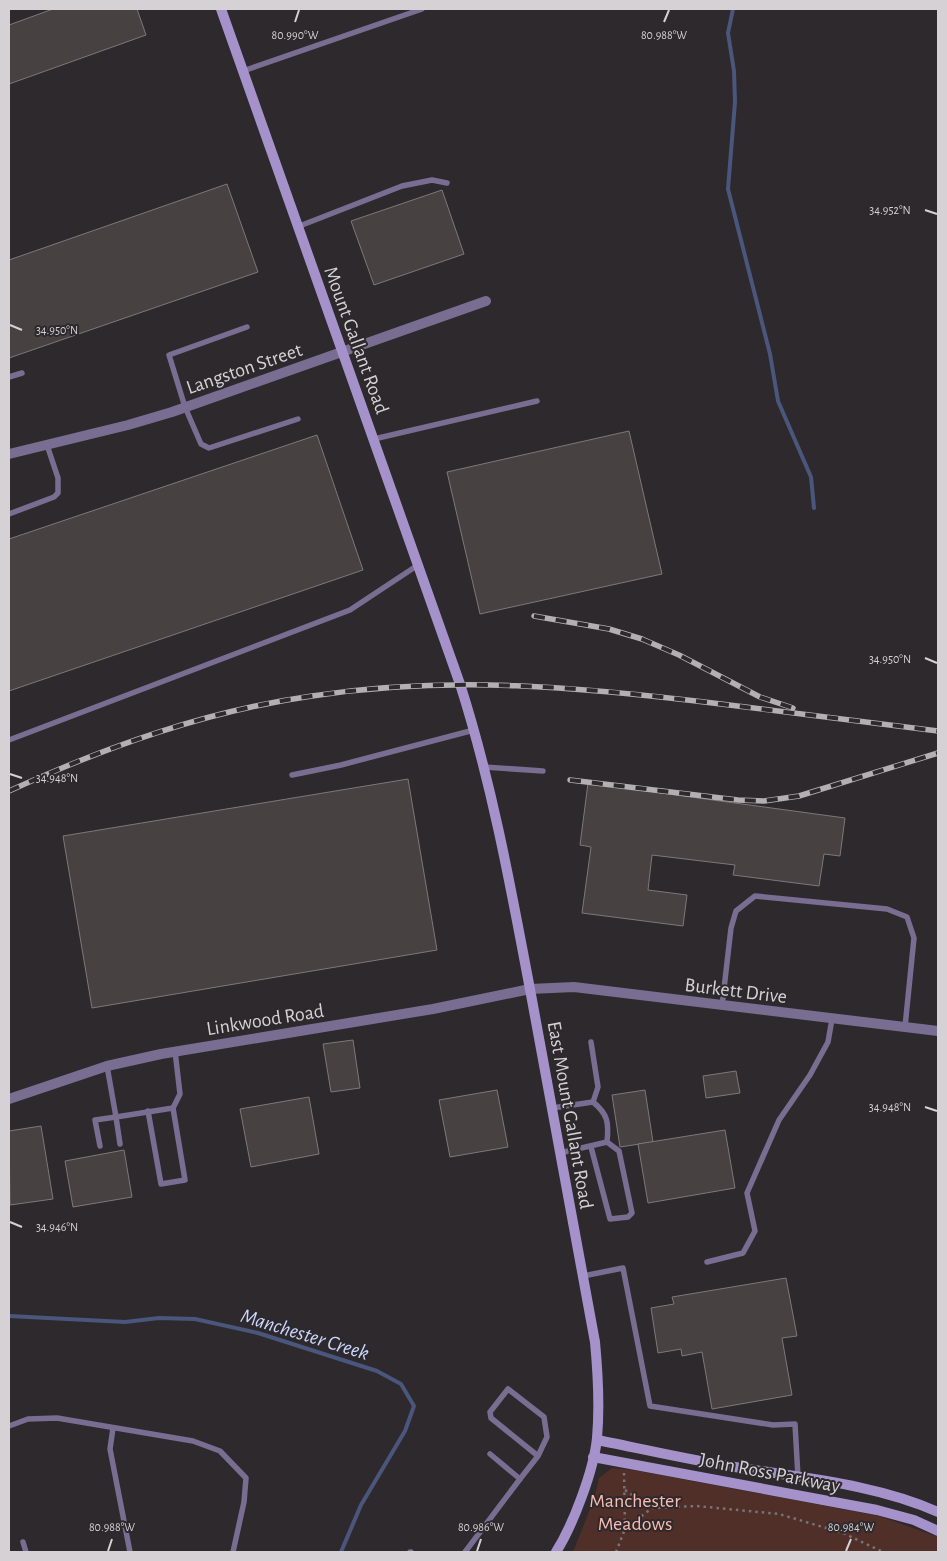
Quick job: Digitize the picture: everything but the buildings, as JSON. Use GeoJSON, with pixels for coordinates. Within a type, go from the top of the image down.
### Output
{"type":"FeatureCollection","features":[{"type":"Feature","properties":{"kind":"street","name":"Mount Gallant Road"},"geometry":{"type":"LineString","coordinates":[[221,9],[460,684]]}},
{"type":"Feature","properties":{"kind":"street","name":"Langston Street"},"geometry":{"type":"LineString","coordinates":[[9,454],[128,425],[185,407],[486,302]]}},
{"type":"Feature","properties":{"kind":"street","name":"East Mount Gallant Road"},"geometry":{"type":"LineString","coordinates":[[460,684],[475,730],[484,767],[520,933],[595,1342],[599,1394],[597,1440],[583,1492],[556,1552]]}},
{"type":"Feature","properties":{"kind":"street","name":"Burkett Drive"},"geometry":{"type":"LineString","coordinates":[[530,989],[574,988],[938,1031]]}},
{"type":"Feature","properties":{"kind":"street","name":"Linkwood Road"},"geometry":{"type":"LineString","coordinates":[[9,1099],[106,1066],[175,1051],[433,1009],[530,989]]}},
{"type":"Feature","properties":{"kind":"street","name":"John Ross Parkway"},"geometry":{"type":"LineString","coordinates":[[597,1440],[710,1464],[798,1477],[881,1493],[920,1504],[938,1512]]}},
{"type":"Feature","properties":{"kind":"street","name":"John Ross Parkway"},"geometry":{"type":"LineString","coordinates":[[593,1457],[878,1510],[914,1520],[938,1530]]}},
{"type":"Feature","properties":{"kind":"lane"},"geometry":{"type":"LineString","coordinates":[[243,71],[422,9]]}},
{"type":"Feature","properties":{"kind":"lane"},"geometry":{"type":"LineString","coordinates":[[298,227],[402,186],[432,180],[447,183]]}},
{"type":"Feature","properties":{"kind":"lane"},"geometry":{"type":"LineString","coordinates":[[246,328],[169,355],[185,407],[201,444],[210,448],[298,419]]}},
{"type":"Feature","properties":{"kind":"lane"},"geometry":{"type":"LineString","coordinates":[[9,378],[22,373]]}},
{"type":"Feature","properties":{"kind":"lane"},"geometry":{"type":"LineString","coordinates":[[374,439],[537,401]]}},
{"type":"Feature","properties":{"kind":"lane"},"geometry":{"type":"LineString","coordinates":[[9,514],[54,498],[58,494],[58,478],[47,445]]}},
{"type":"Feature","properties":{"kind":"lane"},"geometry":{"type":"LineString","coordinates":[[9,740],[350,610],[418,565]]}},
{"type":"Feature","properties":{"kind":"lane"},"geometry":{"type":"LineString","coordinates":[[292,775],[341,765],[475,730]]}},
{"type":"Feature","properties":{"kind":"lane"},"geometry":{"type":"LineString","coordinates":[[484,767],[543,771]]}},
{"type":"Feature","properties":{"kind":"lane"},"geometry":{"type":"LineString","coordinates":[[722,1006],[731,928],[736,911],[755,896],[887,909],[907,917],[914,938],[905,1027]]}},
{"type":"Feature","properties":{"kind":"lane"},"geometry":{"type":"LineString","coordinates":[[708,1262],[743,1253],[755,1231],[747,1193],[779,1120],[810,1075],[828,1042],[832,1019]]}},
{"type":"Feature","properties":{"kind":"lane"},"geometry":{"type":"LineString","coordinates":[[590,1042],[598,1088],[593,1102]]}},
{"type":"Feature","properties":{"kind":"lane"},"geometry":{"type":"LineString","coordinates":[[148,1111],[161,1184],[185,1180],[173,1108],[180,1094],[175,1051]]}},
{"type":"Feature","properties":{"kind":"lane"},"geometry":{"type":"LineString","coordinates":[[106,1066],[120,1144]]}},
{"type":"Feature","properties":{"kind":"lane"},"geometry":{"type":"LineString","coordinates":[[552,1108],[593,1102],[604,1110],[609,1124],[607,1142]]}},
{"type":"Feature","properties":{"kind":"lane"},"geometry":{"type":"LineString","coordinates":[[100,1146],[95,1120],[173,1108]]}},
{"type":"Feature","properties":{"kind":"lane"},"geometry":{"type":"LineString","coordinates":[[560,1153],[607,1142]]}},
{"type":"Feature","properties":{"kind":"lane"},"geometry":{"type":"LineString","coordinates":[[591,1147],[610,1219],[628,1217],[632,1213],[619,1151],[607,1142]]}},
{"type":"Feature","properties":{"kind":"lane"},"geometry":{"type":"LineString","coordinates":[[583,1276],[623,1268],[650,1406],[773,1425],[795,1424],[798,1477]]}},
{"type":"Feature","properties":{"kind":"lane"},"geometry":{"type":"LineString","coordinates":[[465,1552],[538,1456],[547,1437],[544,1417],[508,1389],[490,1412],[491,1418],[538,1456]]}},
{"type":"Feature","properties":{"kind":"lane"},"geometry":{"type":"LineString","coordinates":[[9,1426],[28,1419],[57,1418],[192,1441],[220,1451],[246,1478],[244,1502],[233,1552]]}},
{"type":"Feature","properties":{"kind":"lane"},"geometry":{"type":"LineString","coordinates":[[113,1428],[110,1449],[130,1552]]}},
{"type":"Feature","properties":{"kind":"lane"},"geometry":{"type":"LineString","coordinates":[[490,1454],[520,1478]]}},
{"type":"Feature","properties":{"kind":"lane"},"geometry":{"type":"LineString","coordinates":[[23,1542],[26,1552]]}},
{"type":"Feature","properties":{"kind":"path"},"geometry":{"type":"LineString","coordinates":[[616,1552],[625,1529],[625,1490],[622,1463]]}},
{"type":"Feature","properties":{"kind":"path"},"geometry":{"type":"LineString","coordinates":[[625,1490],[652,1508]]}},
{"type":"Feature","properties":{"kind":"path"},"geometry":{"type":"LineString","coordinates":[[625,1529],[652,1508],[697,1506],[780,1514],[843,1534],[883,1552]]}},
{"type":"Feature","properties":{"kind":"green space","name":"Manchester Meadows"},"geometry":{"type":"Polygon","coordinates":[[[612,1468],[633,1470],[879,1516],[938,1537],[938,1552],[573,1552],[594,1499],[599,1478],[612,1468]]]}},
{"type":"Feature","properties":{"kind":"waterway"},"geometry":{"type":"LineString","coordinates":[[733,9],[728,33],[734,71],[735,102],[728,189],[770,354],[778,401],[811,477],[814,508]]}},
{"type":"Feature","properties":{"kind":"waterway","name":"Manchester Creek"},"geometry":{"type":"LineString","coordinates":[[9,1316],[125,1322],[159,1318],[195,1319],[258,1333],[377,1371],[401,1384],[414,1406],[405,1431],[361,1505],[341,1552]]}},
{"type":"Feature","properties":{"kind":"railway"},"geometry":{"type":"LineString","coordinates":[[534,616],[609,629],[642,639],[679,655],[760,697],[793,708]]}},
{"type":"Feature","properties":{"kind":"railway"},"geometry":{"type":"LineString","coordinates":[[9,791],[82,760],[195,721],[234,711],[312,696],[415,686],[466,685],[567,688],[721,704],[938,731]]}},
{"type":"Feature","properties":{"kind":"railway"},"geometry":{"type":"LineString","coordinates":[[570,780],[738,800],[764,801],[799,796],[938,753]]}}]}
